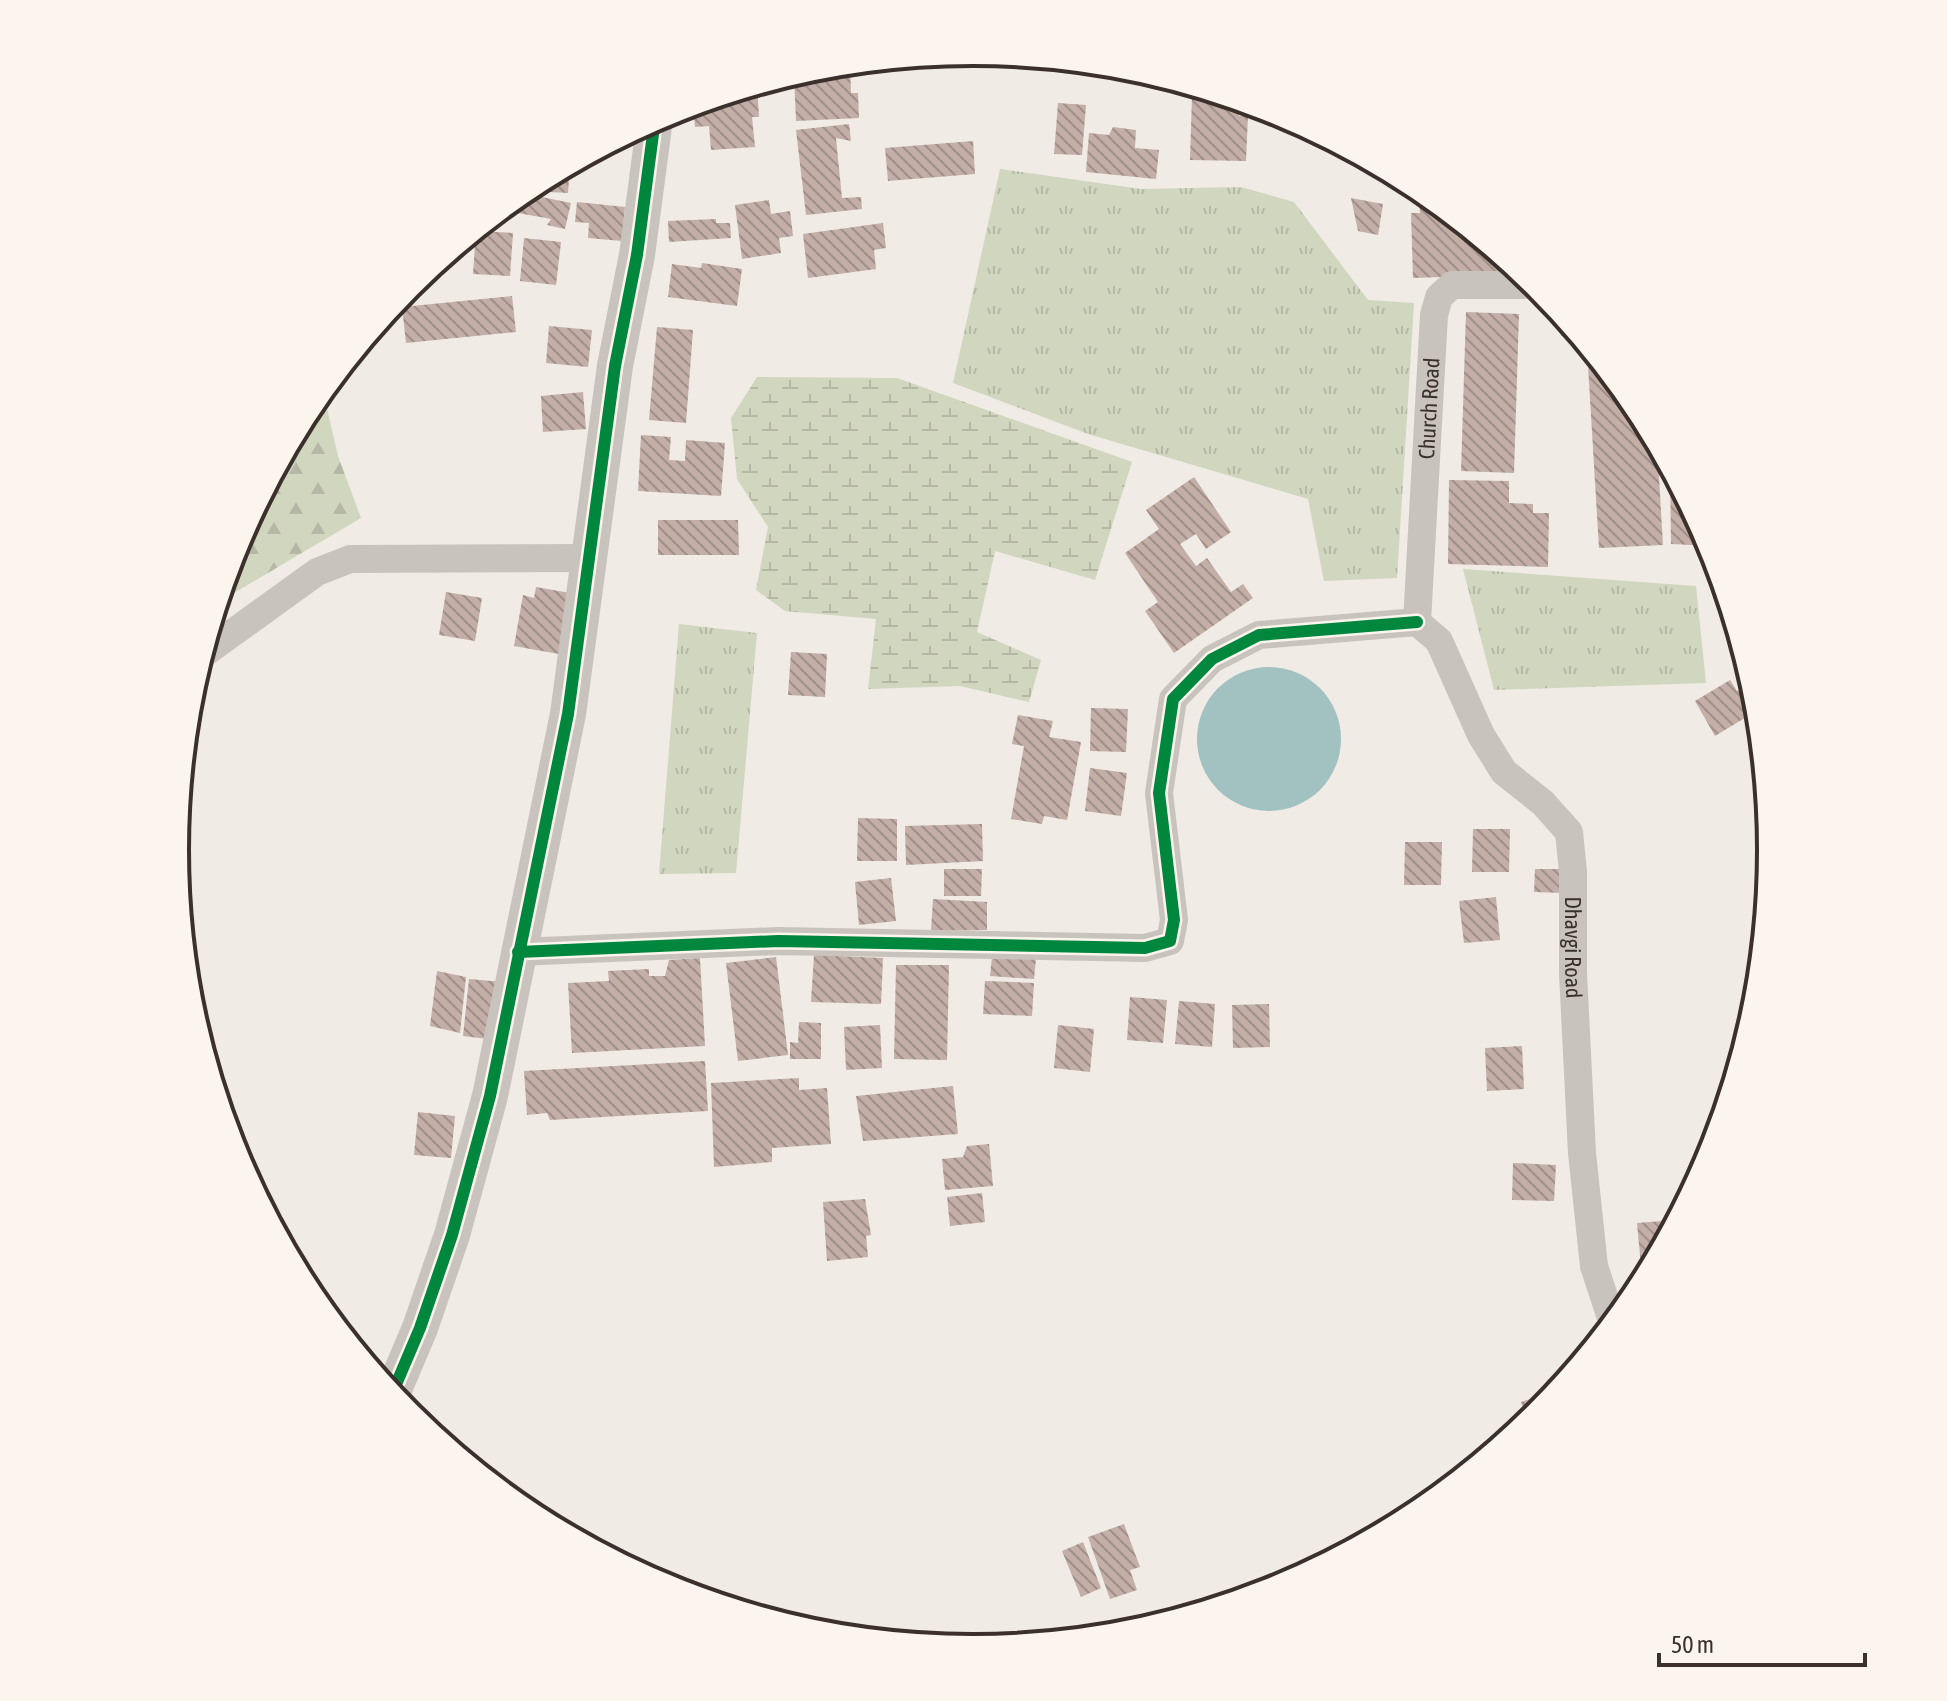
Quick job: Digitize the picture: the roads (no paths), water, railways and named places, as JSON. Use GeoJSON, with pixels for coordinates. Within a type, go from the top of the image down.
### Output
{"type":"FeatureCollection","features":[{"type":"Feature","properties":{"kind":"street"},"geometry":{"type":"LineString","coordinates":[[397,1382],[420,1328],[452,1235],[490,1096],[568,714],[615,366],[637,255],[653,135]]}},
{"type":"Feature","properties":{"kind":"street","name":"Church Road"},"geometry":{"type":"LineString","coordinates":[[1417,622],[1434,315],[1439,297],[1452,285],[1516,285]]}},
{"type":"Feature","properties":{"kind":"street"},"geometry":{"type":"LineString","coordinates":[[217,644],[317,572],[350,559],[589,558]]}},
{"type":"Feature","properties":{"kind":"street"},"geometry":{"type":"LineString","coordinates":[[518,952],[778,941],[1145,948],[1170,941],[1174,920],[1159,793],[1173,699],[1212,659],[1259,635],[1417,622]]}},
{"type":"Feature","properties":{"kind":"street","name":"Dhavgi Road"},"geometry":{"type":"LineString","coordinates":[[1417,622],[1439,641],[1481,735],[1504,772],[1543,803],[1569,832],[1582,1153],[1594,1266],[1609,1310]]}},
{"type":"Feature","properties":{"kind":"water"},"geometry":{"type":"Polygon","coordinates":[[[1269,667],[1297,672],[1320,688],[1336,711],[1341,739],[1336,767],[1320,790],[1297,806],[1269,811],[1241,806],[1218,790],[1202,767],[1197,739],[1202,711],[1218,688],[1241,672],[1269,667]]]}}]}
